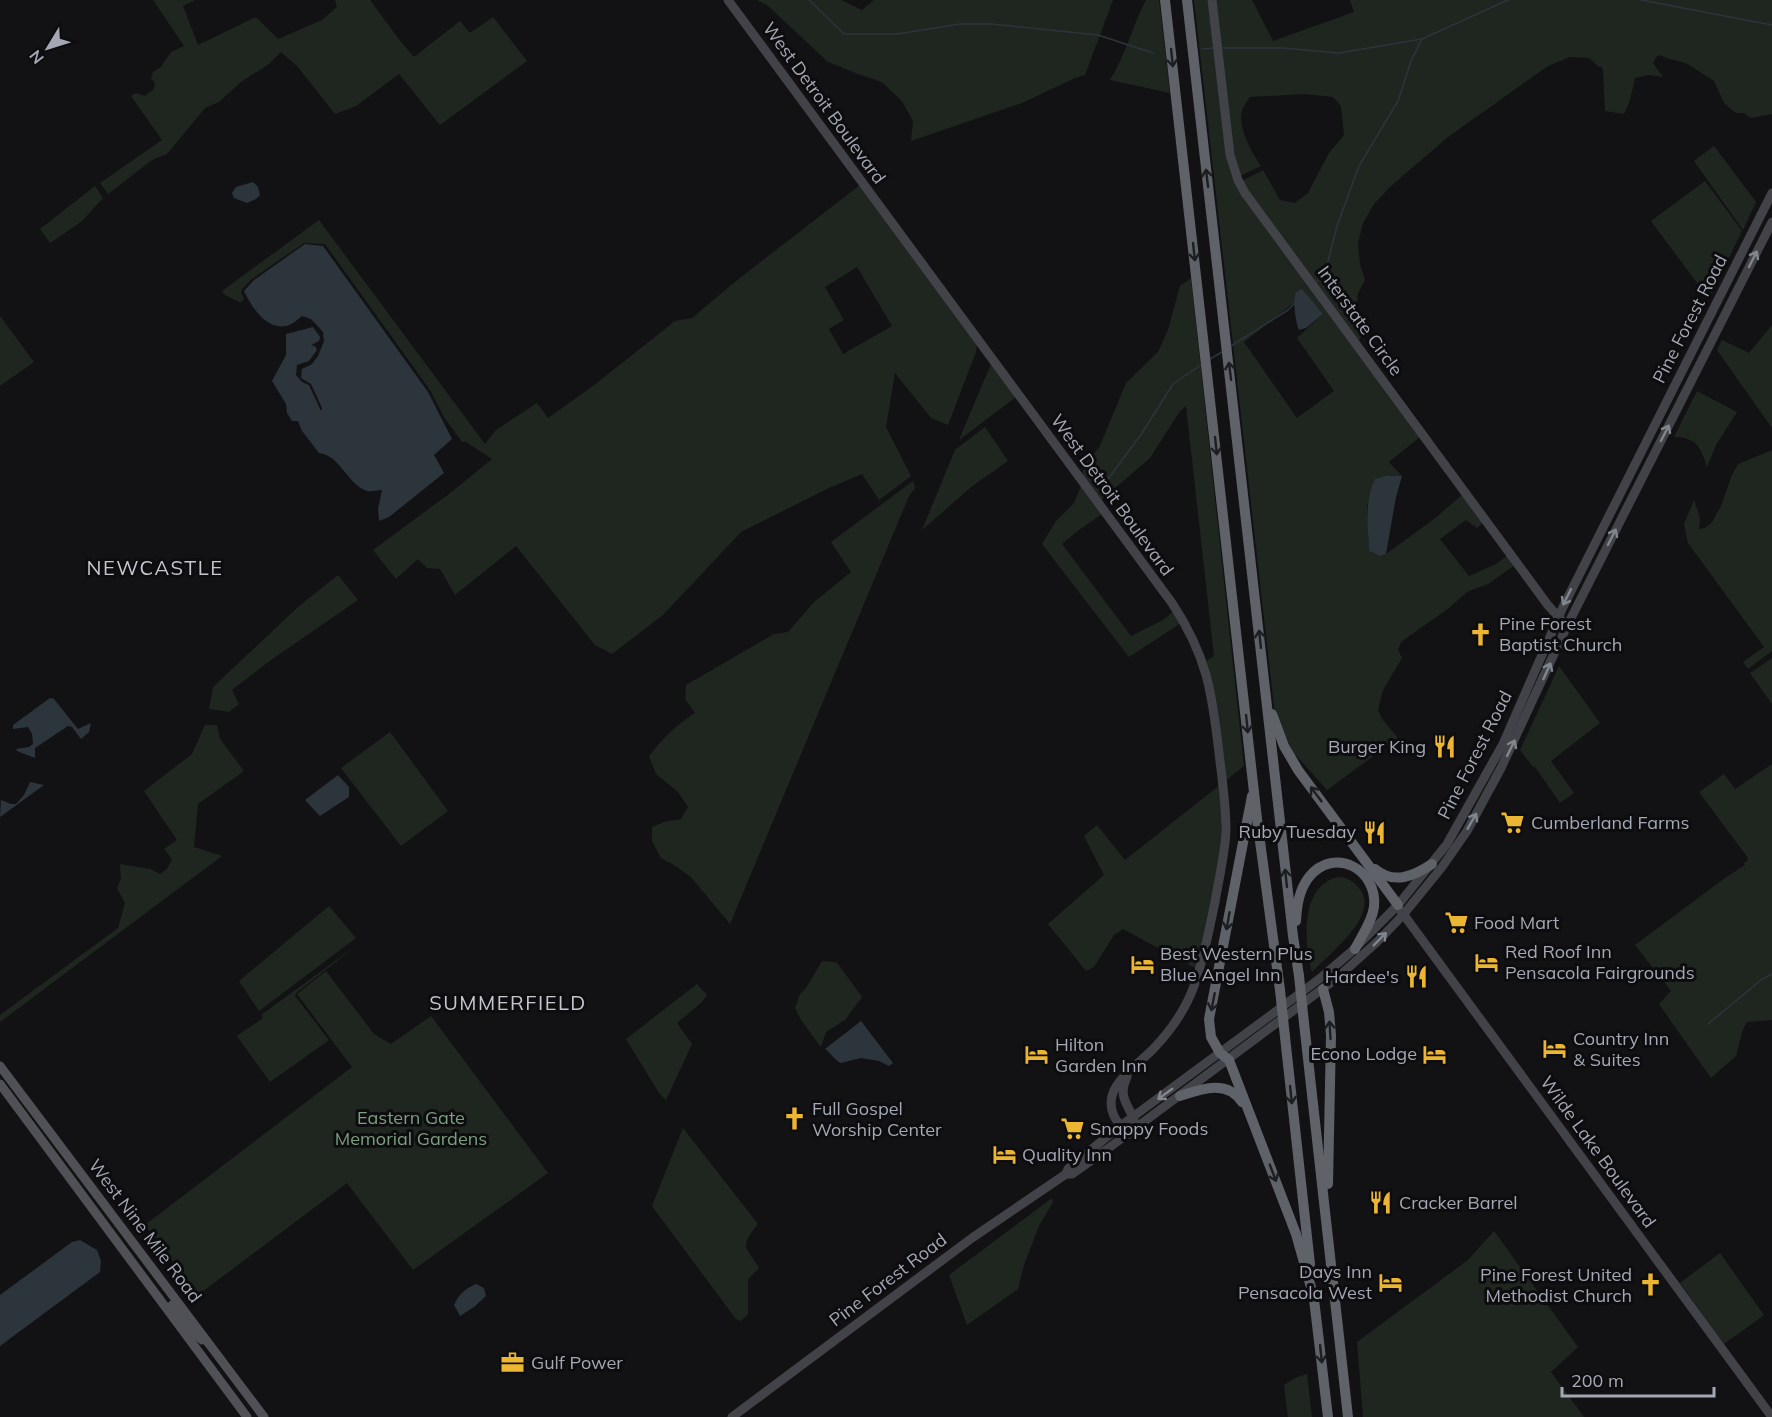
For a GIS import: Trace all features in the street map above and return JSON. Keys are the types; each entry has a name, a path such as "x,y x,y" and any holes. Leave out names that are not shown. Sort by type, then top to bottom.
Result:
{"highway":[{"path":"1166,0 1253,778 1280,990 1328,1417"},
{"path":"1187,0 1348,1417"},
{"path":"1266,697 1284,746 1293,762 1401,910"},
{"path":"1253,778 1251,801 1209,1019 1211,1037 1224,1057 1252,1119 1296,1234 1314,1298"},
{"path":"1363,857 1379,873 1392,878 1413,875 1432,864"},
{"path":"1293,936 1298,901 1308,878 1325,865 1346,864 1363,873 1374,894 1374,908 1370,922 1355,949"},
{"path":"1323,989 1329,1012 1331,1035 1326,1215"},
{"path":"1180,1096 1203,1088 1220,1087 1233,1092 1240,1099 1252,1119"}],"main road":[{"name":"West Detroit Boulevard","path":"728,0 1172,603 1201,655 1213,700 1224,792 1226,830 1223,858 1206,948 1194,988 1179,1016 1162,1040 1125,1075 1112,1099 1114,1117 1121,1126 1132,1131"},
{"name":"Interstate Circle","path":"1212,0 1230,154 1238,180 1245,193 1558,617 1567,626"},
{"name":"Pine Forest Road","path":"1066,1174 1072,1174 1180,1096 1401,910 1453,835 1503,744 1558,617 1772,193"},
{"name":"Pine Forest Road","path":"732,1417 972,1238 1066,1174 1068,1169 1087,1152 1148,1106 1323,989 1356,961 1448,860 1486,798 1567,626 1772,222"},
{"name":"Wilde Lake Boulevard","path":"1401,910 1772,1417"},
{"name":"West Nine Mile Road","path":"0,1066 206,1340 261,1417"},
{"path":"1131,1071 1122,1091 1133,1117 1132,1131"},
{"path":"0,1084 6,1085 60,1153 68,1155"},
{"name":"West Nine Mile Road","path":"0,1084 247,1417"},
{"path":"1127,1104 1139,1109 1148,1106"},
{"path":"73,1183 82,1186 89,1193 130,1249 144,1257"},
{"path":"142,1275 153,1279 192,1332 201,1340 206,1340"},
{"path":"189,1338 202,1344 254,1414 261,1417"}],"green space":[{"path":"153,0 195,0 183,6 198,45 256,17 278,39 322,20 337,7 335,0 370,0 414,57 460,21 470,33 493,17 527,61 440,125 399,74 356,106 335,114 297,66 281,52 269,64 241,82 219,102 205,108 167,154 152,160 108,194 100,183 162,140 131,96 136,93 145,96 153,90 155,86 151,79 153,72 161,67 171,52 184,46"},
{"path":"757,0 841,0 862,10 874,0 1113,0 1085,75 1022,103 911,141 913,121 902,101 882,82 828,62 767,5"},
{"path":"1146,0 1159,0 1170,93 1110,80"},
{"path":"1194,0 1209,0 1230,165 1420,437 1389,462 1402,476 1386,476 1367,505 1369,551 1380,556 1386,554 1434,519 1463,494 1484,522 1477,528 1466,520 1440,539 1469,576 1496,564 1508,555 1515,565 1488,584 1467,592 1449,608 1401,642 1398,650 1402,658 1383,690 1378,710 1398,738 1327,790 1293,752 1275,715","holes":["1298,291 1323,314 1297,338 1334,391 1297,418 1244,342 1295,302 1294,296"]},
{"path":"1214,0 1252,0 1273,41 1354,12 1350,0 1772,0 1772,114 1750,118 1744,113 1736,113 1724,103 1714,81 1686,63 1660,55 1653,63 1663,77 1649,75 1635,78 1624,114 1605,111 1603,70 1589,58 1570,57 1548,66 1448,137 1391,186 1374,204 1363,223 1358,243 1360,264 1365,280 1357,301 1363,323 1362,335 1358,342 1242,181 1263,170 1280,200 1295,203 1308,193 1329,153 1344,135 1341,106 1333,97 1304,94 1250,97 1242,110 1243,131 1261,166 1240,176 1235,162"},
{"path":"1714,146 1756,202 1743,230 1694,161"},
{"path":"1705,181 1742,231 1709,299 1651,221"},
{"path":"860,185 977,343 976,352 948,425 931,418 895,373 886,427 911,476 879,500 862,474 741,532 664,614 612,654 595,645 516,546 455,595 440,569 427,568 418,559 396,579 373,550 492,459 466,442 462,442 444,417 430,390 325,244 304,243 252,279 242,289 244,299 241,303 222,291 319,220 485,444 496,430 537,403 548,418 593,386 675,321 692,318","holes":["857,267 892,326 843,354 829,329 844,320 825,287"]},
{"path":"95,186 103,198 81,222 50,243 40,229"},
{"path":"1191,278 1244,766 1225,781 1206,661 1214,656 1186,406 1180,411 1150,458 1100,501 1082,478 1084,464 1099,448 1126,383 1158,352 1168,330 1180,286"},
{"path":"0,316 34,362 0,386"},
{"path":"1772,325 1772,428 1717,350 1722,340 1749,353"},
{"path":"991,364 1016,397 959,440"},
{"path":"1697,391 1737,412 1716,445 1707,467 1700,449 1693,441 1674,437"},
{"path":"985,427 1008,461 971,487 922,530 955,450"},
{"path":"1772,450 1772,651 1748,669 1743,662 1764,647 1688,543 1684,524 1694,500 1700,518 1699,529 1705,528 1712,522 1721,506 1738,464"},
{"path":"913,481 915,488 909,496 730,924 691,877 661,858 652,841 652,827 681,819 688,807 678,792 656,774 649,756 670,732 695,713 685,699 686,685 774,634 788,632 814,602 851,572 831,542"},
{"path":"1081,486 1102,514 1062,544 1131,636 1163,620 1174,611 1181,623 1129,657 1042,544 1056,521 1074,503"},
{"path":"338,575 358,600 232,690 239,704 229,712 209,709 213,687 298,607"},
{"path":"1772,658 1772,704 1750,673"},
{"path":"1559,666 1600,723 1551,761 1574,793 1560,803 1520,750"},
{"path":"205,725 217,725 220,739 244,771 198,804 194,847 222,856 0,1022 0,1015 118,928 125,903 117,888 121,879 120,864 150,869 160,874 167,869 172,859 164,849 177,840 144,791 192,754"},
{"path":"390,732 448,811 401,846 341,768"},
{"path":"1772,764 1772,1020 1747,1022 1736,1056 1711,1078 1659,1004 1671,991 1635,945 1745,865 1747,861 1748,858 1699,792 1724,774 1735,789"},
{"path":"1220,785 1222,818 1219,865 1197,969 1123,929 1114,935 1094,967 1086,971 1048,924 1104,875 1084,836 1097,825 1125,860"},
{"path":"1338,877 1350,880 1359,888 1364,898 1364,910 1350,933 1312,972 1307,945 1311,903 1317,891 1326,882"},
{"path":"329,906 356,938 259,1011 239,981"},
{"path":"360,943 295,996 329,1040 270,1082 237,1036 263,1018 261,1015"},
{"path":"822,961 838,964 862,997 845,1020 826,1032 821,1047 795,1008 800,994"},
{"name":"Eastern Gate Memorial Gardens","path":"326,971 374,1034 391,1044 431,1016 548,1173 413,1270 347,1183 198,1295 145,1225 352,1067 297,994"},
{"path":"697,984 707,995 677,1023 692,1044 666,1100 659,1093 626,1039"},
{"path":"683,1128 758,1224 746,1242 759,1268 748,1279 748,1314 741,1321 736,1319 652,1206"},
{"path":"1052,1198 1053,1202 1039,1226 1024,1265 1018,1289 967,1325 949,1275"},
{"path":"1494,1231 1578,1347 1551,1372 1584,1417 1363,1417 1357,1342 1468,1260"},
{"path":"1720,1253 1764,1315 1724,1344 1680,1283"},
{"path":"1307,1374 1312,1417 1288,1417 1284,1385"}],"shaded area":[{"path":"253,182 258,187 260,195 256,199 247,203 234,198 232,193 236,187"},
{"path":"305,244 323,246 428,392 452,439 434,455 444,473 389,517 379,521 378,509 382,490 367,491 360,487 333,459 319,453 302,431 298,421 292,421 287,413 286,404 272,381 286,355 286,334 313,327 320,337 319,341 311,345 317,350 309,361 297,365 296,375 302,382 309,385 321,411 322,408 311,384 301,378 302,369 312,364 318,356 324,341 323,332 311,319 302,316 288,325 279,326 266,321 255,310 244,291 254,280"},
{"path":"1302,289 1323,314 1306,328 1299,330 1294,298 1297,291"},
{"path":"1402,476 1386,554 1380,556 1369,551 1368,506 1375,479"},
{"path":"50,698 54,699 78,729 91,723 89,732 81,739 72,727 68,726 35,748 35,758 17,751 16,749 33,744 32,734 28,727 13,729 13,725"},
{"path":"338,775 349,787 349,797 320,816 305,800"},
{"path":"30,782 44,785 0,817 1,800 16,804 24,795"},
{"path":"861,1021 893,1063 889,1066 879,1061 861,1058 841,1063 825,1049"},
{"path":"80,1240 97,1250 101,1261 100,1272 0,1346 0,1295 72,1242"},
{"path":"476,1284 484,1288 486,1296 460,1316 454,1305 456,1301 463,1292"}],"waterway":[{"path":"809,0 844,34 897,34 960,24 991,24 1098,35 1153,53"},
{"path":"1221,48 1283,48 1339,53 1422,39 1508,0"},
{"path":"1641,0 1772,25"},
{"path":"1316,282 1325,273 1337,226 1359,166 1398,101 1411,61 1422,39"},
{"path":"1202,49 1213,48"},
{"path":"1231,346 1288,310 1296,302"},
{"path":"1210,359 1222,352"},
{"path":"1103,486 1142,433 1173,384 1201,365"},
{"path":"1708,1024 1761,980 1772,974"}],"place":[{"name":"Pine Forest Baptist Church","path":"1481,634"},
{"name":"Burger King","path":"1444,747"},
{"name":"Cumberland Farms","path":"1513,823"},
{"name":"Ruby Tuesday","path":"1374,832"},
{"name":"Food Mart","path":"1456,923"},
{"name":"Red Roof Inn Pensacola Fairgrounds","path":"1487,962"},
{"name":"Best Western Plus Blue Angel Inn","path":"1142,964"},
{"name":"Hardee's","path":"1417,977"},
{"name":"Country Inn & Suites","path":"1555,1049"},
{"name":"Econo Lodge","path":"1435,1054"},
{"name":"Hilton Garden Inn","path":"1037,1055"},
{"name":"Full Gospel Worship Center","path":"794,1119"},
{"name":"Snappy Foods","path":"1072,1129"},
{"name":"Quality Inn","path":"1004,1155"},
{"name":"Cracker Barrel","path":"1381,1203"},
{"name":"Days Inn Pensacola West","path":"1390,1282"},
{"name":"Pine Forest United Methodist Church","path":"1650,1285"},
{"name":"Gulf Power","path":"513,1363"}],"district":[{"name":"NEWCASTLE","path":"155,568"},
{"name":"SUMMERFIELD","path":"508,1003"}]}
